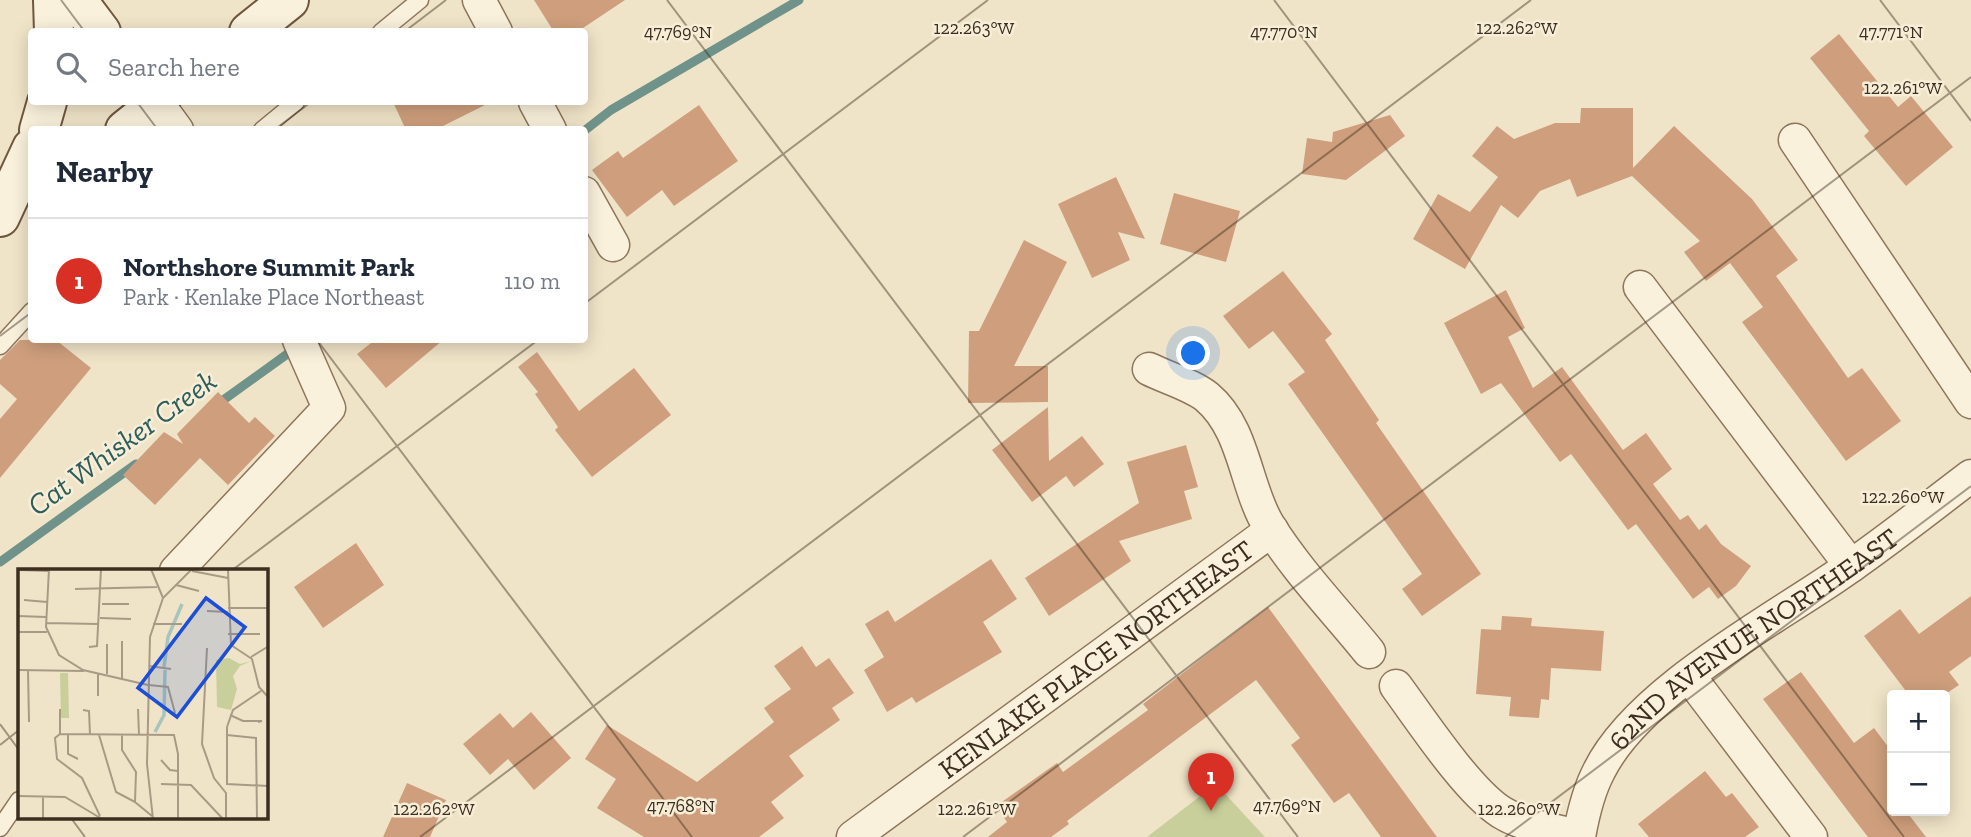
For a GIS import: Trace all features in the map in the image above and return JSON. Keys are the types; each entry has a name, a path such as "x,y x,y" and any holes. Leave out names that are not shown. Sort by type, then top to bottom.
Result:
{"main road":[{"path":"53,0 54,28"},
{"path":"77,0 98,28"},
{"path":"254,28 289,0"},
{"path":"40,126 46,105"},
{"path":"132,126 163,109"},
{"path":"0,217 28,158"},
{"path":"0,229 28,207"}],"street":[{"path":"479,0 494,28"},
{"path":"537,105 548,126"},
{"path":"1795,140 1971,402"},
{"path":"588,200 613,246"},
{"path":"1640,287 1851,566"},
{"path":"178,569 329,408 300,343"},
{"path":"1149,369 1207,397 1230,426 1247,468 1257,507 1272,530 1369,652"},
{"name":"62ND AVENUE NORTHEAST","path":"1579,836 1587,797 1599,769 1635,721 1689,676 1851,566 1971,476"},
{"name":"KENLAKE PLACE NORTHEAST","path":"853,837 1272,530"},
{"path":"1689,676 1811,837"},
{"path":"1396,686 1445,751 1501,812 1535,826 1579,836"}],"lane":[{"path":"386,28 420,0"},
{"path":"267,126 292,105"},
{"path":"0,346 28,315"},
{"path":"0,828 18,801"}],"green space":[{"path":"1216,784 1265,837 1147,837"}],"building":[{"path":"534,0 625,0 583,28 552,28"},
{"path":"1839,34 1898,107 1911,96 1953,147 1906,186 1864,136 1869,131 1810,58"},
{"path":"394,105 485,105 443,126 404,126"},
{"path":"699,105 738,161 674,206 662,190 627,217 592,170 618,151 623,158"},
{"path":"1581,108 1633,108 1633,168 1674,126 1752,199 1798,260 1776,276 1848,378 1862,368 1901,421 1846,461 1742,322 1763,307 1730,263 1706,281 1684,252 1700,241 1632,176 1577,197 1570,179 1540,191 1518,218 1501,205 1465,269 1413,239 1438,194 1470,212 1498,177 1472,156 1497,126 1514,139 1555,123 1580,123"},
{"path":"1390,115 1405,136 1346,180 1302,174 1307,138 1332,142 1333,132"},
{"path":"1116,177 1145,239 1118,232 1130,260 1092,278 1058,204"},
{"path":"1174,193 1240,211 1226,262 1160,244"},
{"path":"1024,240 1067,262 1014,366 1048,366 1048,402 968,403 969,331 979,331"},
{"path":"1283,271 1332,334 1325,340 1379,420 1376,423 1481,574 1422,616 1402,589 1422,574 1288,384 1305,372 1273,331 1249,349 1223,316"},
{"path":"1506,290 1525,328 1508,337 1533,388 1562,367 1623,450 1646,433 1672,469 1653,484 1680,520 1688,515 1699,530 1706,524 1721,544 1751,566 1736,586 1718,599 1709,587 1693,599 1636,524 1628,530 1571,454 1560,462 1501,383 1481,394 1444,323"},
{"path":"20,340 28,340 28,343 60,343 91,368 0,478 0,419 17,399 0,384 0,360"},
{"path":"371,343 439,343 386,388 357,354"},
{"path":"537,352 579,411 634,368 671,415 592,477 555,430 558,427 535,394 538,392 518,367"},
{"path":"218,392 249,423 255,417 275,436 228,485 200,458 155,505 123,475 164,432 183,444 177,434"},
{"path":"1048,407 1049,461 1082,436 1104,464 1074,487 1066,476 1032,502 992,450"},
{"path":"1186,445 1198,487 1184,491 1192,519 1119,541 1131,561 1049,616 1025,578 1139,503 1127,462"},
{"path":"356,543 384,585 323,628 294,587"},
{"path":"991,559 1017,599 983,622 1002,652 916,703 912,697 887,712 864,670 884,657 865,624 888,610 895,622"},
{"path":"1971,596 1971,656 1949,672 1959,685 1950,691 1905,690 1864,636 1900,609 1919,634"},
{"path":"1268,607 1437,837 1381,837 1349,793 1334,803 1291,745 1300,738 1256,680 1067,821 1069,824 1051,837 988,837 1007,822 996,806 1057,763 1063,772 1148,710 1143,704"},
{"path":"1502,616 1532,618 1531,626 1604,631 1601,671 1551,668 1549,700 1541,699 1539,718 1509,716 1511,697 1476,694 1481,629 1501,630"},
{"path":"802,646 816,667 829,658 854,693 832,708 840,720 789,756 804,776 771,802 784,818 759,837 644,837 597,808 616,779 585,759 607,725 697,782 774,722 764,708 791,689 774,666"},
{"path":"1801,672 1854,743 1874,728 1887,745 1887,816 1910,816 1926,837 1868,837 1763,699"},
{"path":"531,712 571,758 534,790 508,759 490,775 463,744 500,713 513,728"},
{"path":"1705,771 1726,797 1732,793 1759,827 1745,837 1649,837 1638,824"},
{"path":"407,783 446,800 430,837 383,837"}],"waterway":[{"name":"Cat Whisker Creek","path":"588,128 611,110 799,0"},
{"name":"Cat Whisker Creek","path":"215,406 297,347"},
{"name":"Cat Whisker Creek","path":"0,562 136,464"}],"place":[{"name":"Northshore Summit Park","path":"1211,811"}]}
